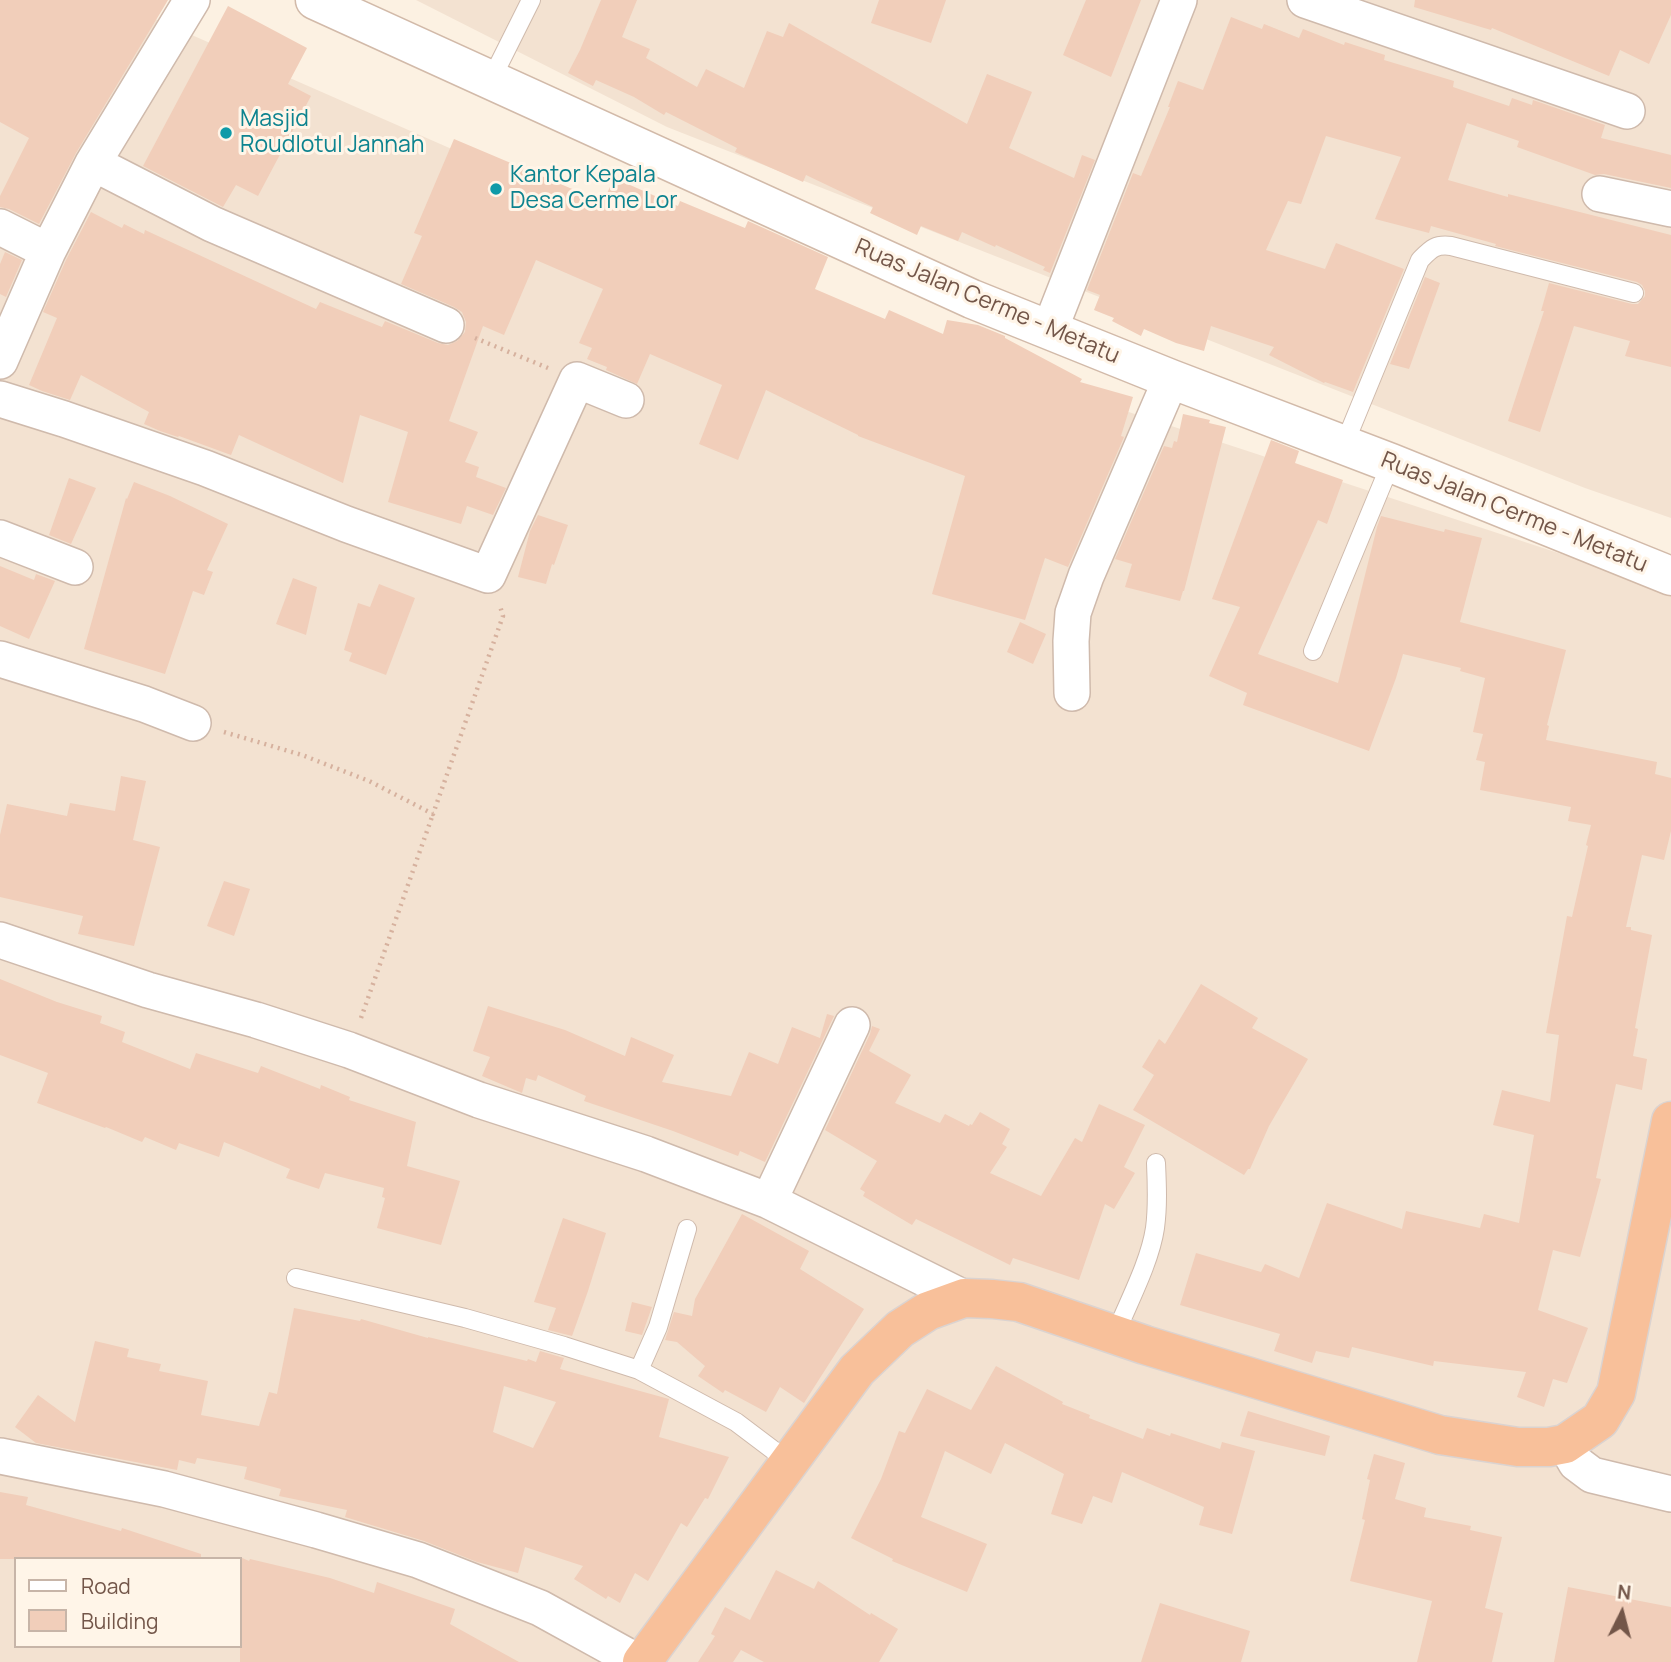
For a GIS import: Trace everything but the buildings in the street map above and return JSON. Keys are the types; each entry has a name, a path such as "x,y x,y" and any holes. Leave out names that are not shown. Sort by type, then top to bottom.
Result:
{"highway":[{"path":"640,1662 857,1370 900,1329 928,1311 964,1298 1019,1302 1115,1335 1440,1436 1518,1447 1565,1444 1600,1420 1616,1393 1671,1121"}],"main road":[{"name":"Ruas Jalan Cerme - Metatu","path":"315,0 972,299 1671,576"}],"street":[{"path":"0,361 48,251 93,163 192,0"},
{"path":"1050,329 1179,0"},
{"path":"1305,0 1628,111"},
{"path":"93,163 212,225 446,325"},
{"path":"1600,194 1671,209"},
{"path":"0,227 48,251"},
{"path":"1072,693 1073,613 1086,576 1171,379"},
{"path":"0,399 205,468 488,576 577,380 626,400"},
{"path":"0,538 75,567"},
{"path":"0,659 144,704 192,723"},
{"path":"0,940 148,990 256,1020 349,1050 479,1100 646,1154 769,1201 964,1298"},
{"path":"769,1201 852,1025"},
{"path":"1565,1444 1576,1463 1592,1475 1671,1494"},
{"path":"0,1456 164,1489 418,1560 540,1608 640,1662"}],"lane":[{"path":"491,80 531,0"},
{"path":"1344,445 1420,260 1431,249 1441,245 1451,246 1634,293"},
{"path":"1314,651 1391,463"},
{"path":"1115,1335 1155,1231 1158,1201 1156,1163"},
{"path":"639,1370 658,1327 687,1228"},
{"path":"296,1278 464,1318 639,1370 736,1422 789,1462"}],"path":[{"path":"446,325 577,380"},
{"path":"349,1050 503,616"},
{"path":"192,723 313,759 369,780 433,814"}],"shaded area":[{"path":"0,0 112,0 821,311 1671,590 1671,1662 0,1662"},
{"path":"416,0 1671,0 1671,518 1585,488 667,127"}],"place":[{"name":"Masjid Roudlotul Jannah","path":"226,133"},
{"name":"Kantor Kepala Desa Cerme Lor","path":"496,189"}]}
